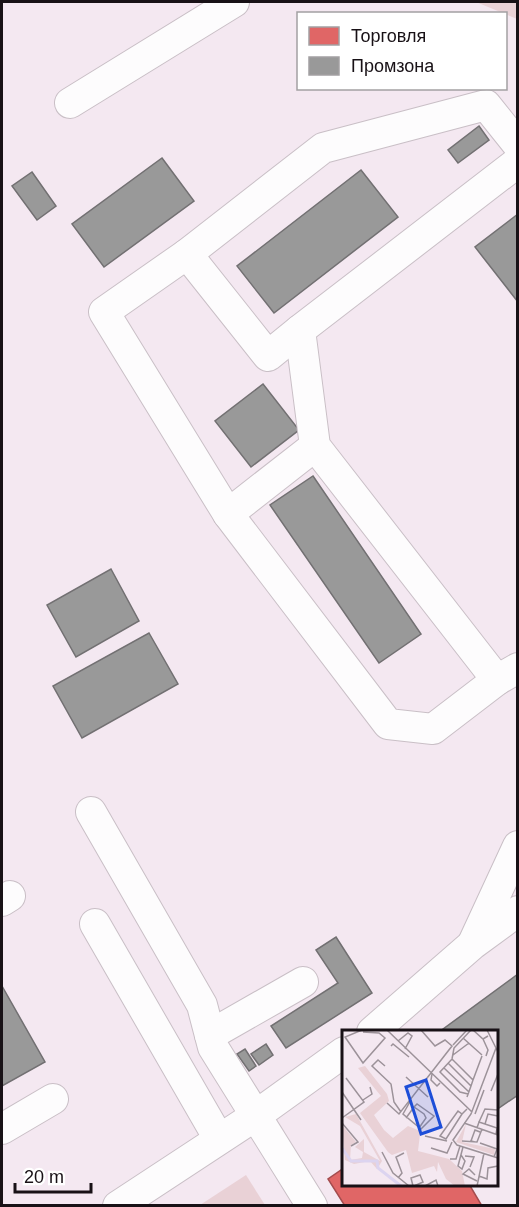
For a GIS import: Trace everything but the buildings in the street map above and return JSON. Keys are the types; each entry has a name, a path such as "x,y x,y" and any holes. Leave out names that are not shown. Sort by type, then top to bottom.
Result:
{"lane":[{"path":"70,103 234,2"},
{"path":"300,330 315,446 507,674 433,729 388,724 228,514 104,312 187,254 323,148 486,105 518,144"},
{"path":"187,254 268,356 518,162"},
{"path":"228,514 315,446"},
{"path":"91,812 202,1005 213,1047 312,1206"},
{"path":"473,944 518,846"},
{"path":"374,1030 473,944 518,911"},
{"path":"95,924 219,1139"},
{"path":"210,1035 303,982"},
{"path":"118,1206 255,1116 342,1053"},
{"path":"2,1128 53,1099"}],"shaded area":[{"path":"476,2 517,2 517,19 507,15 507,12 500,12"},
{"path":"246,1175 265,1205 200,1205"}]}
